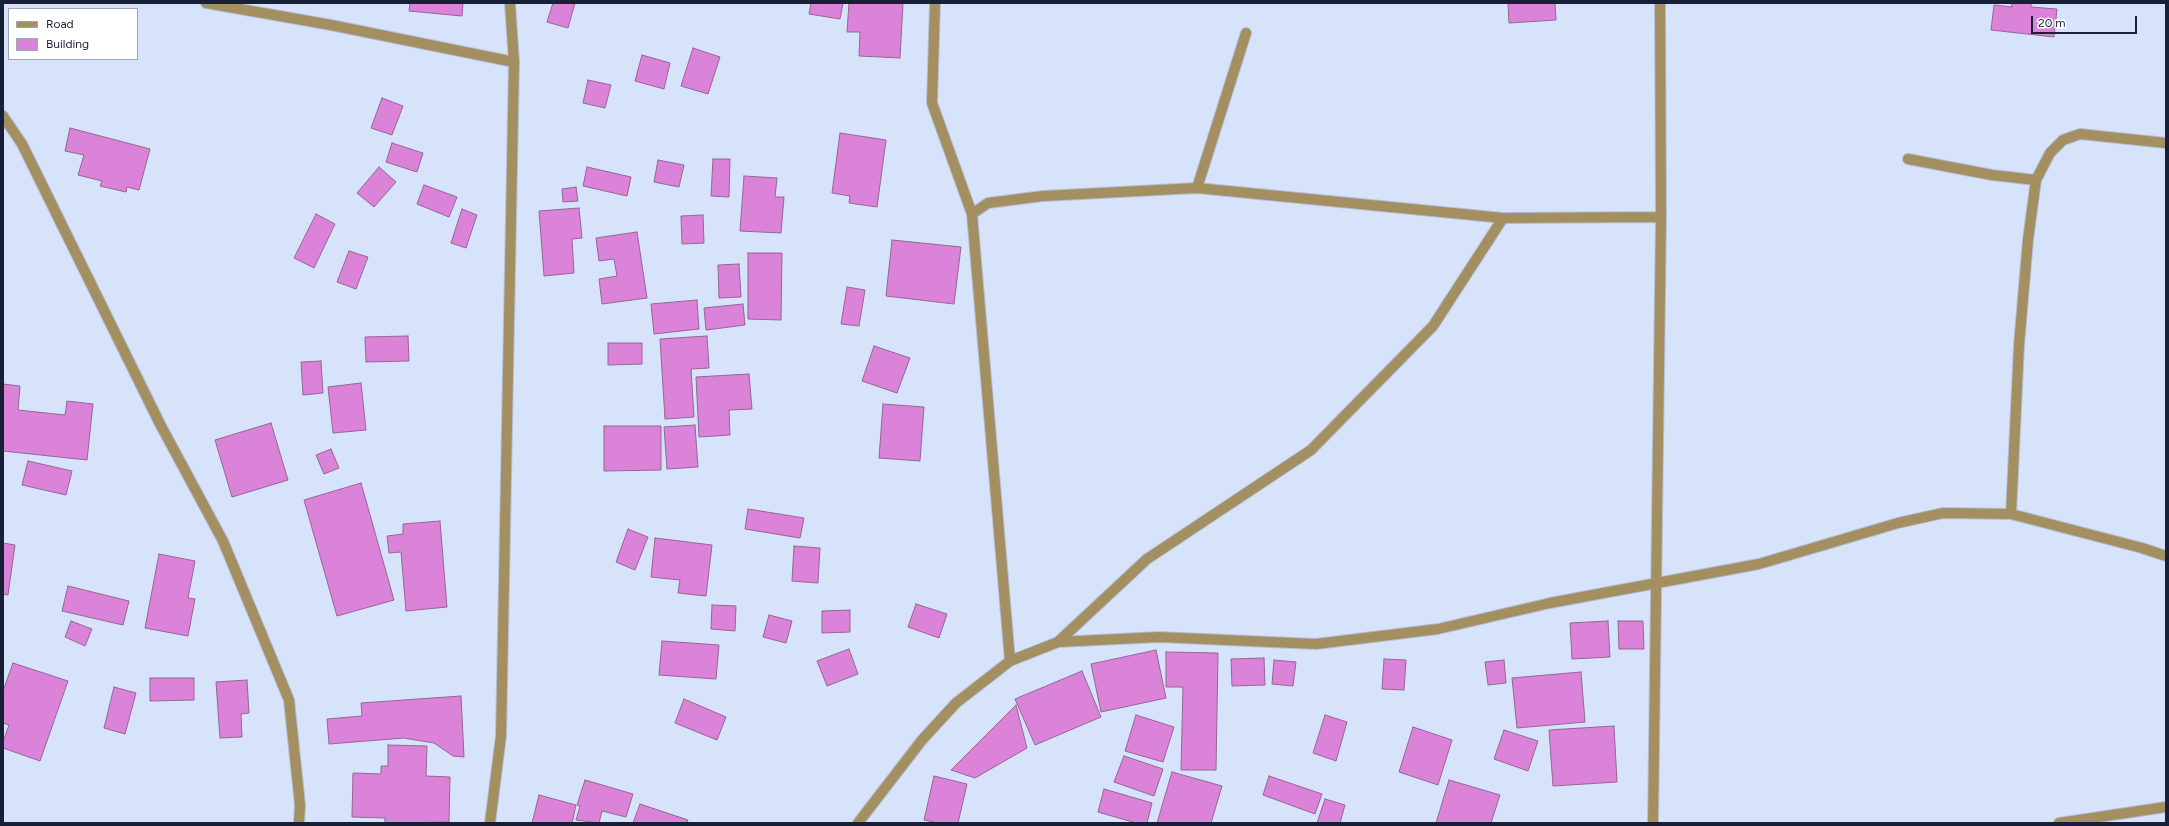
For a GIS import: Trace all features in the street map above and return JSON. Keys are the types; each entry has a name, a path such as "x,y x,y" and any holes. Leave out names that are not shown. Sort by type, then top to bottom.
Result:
{"street":[{"path":"206,3 331,25 514,62"},
{"path":"490,823 501,736 514,62 510,3"},
{"path":"934,3 932,103 972,214 1010,661"},
{"path":"1653,823 1661,217 1660,3"},
{"path":"1197,188 1246,33"},
{"path":"3,116 22,144 160,424 223,541 289,700 300,806 299,823"},
{"path":"2010,514 2019,345 2028,240 2036,180 2050,153 2063,140 2080,134 2166,143"},
{"path":"1908,159 1992,175 2036,180"},
{"path":"972,214 988,203 1044,196 1197,188 1503,218 1661,217"},
{"path":"1058,642 1147,559 1311,450 1433,326 1503,218"},
{"path":"858,823 922,740 956,703 1010,661 1058,642 1159,637 1316,644 1438,629 1550,603 1760,564 1898,523 1943,513 2010,514 2142,548 2166,556"},
{"path":"2059,823 2166,807"}],"building":[{"path":"410,3 463,3 462,16 409,11"},
{"path":"553,3 575,3 568,28 547,22"},
{"path":"811,3 843,3 840,19 809,14"},
{"path":"849,3 903,3 900,58 859,56 860,32 847,32"},
{"path":"1508,3 1555,3 1556,20 1509,23"},
{"path":"2011,3 2031,3 2031,7 2057,9 2054,37 1991,30 1994,5 2012,7"},
{"path":"693,48 720,57 708,94 681,86"},
{"path":"642,55 670,63 664,89 635,81"},
{"path":"588,80 611,85 605,108 583,103"},
{"path":"382,98 403,106 392,135 371,128"},
{"path":"70,128 150,149 139,190 127,187 126,192 100,186 102,181 78,175 84,155 65,151"},
{"path":"840,133 886,140 877,207 849,203 850,196 832,193"},
{"path":"392,143 423,153 417,172 386,162"},
{"path":"713,159 730,159 729,197 711,196"},
{"path":"658,160 684,165 679,187 654,182"},
{"path":"379,167 396,182 374,207 357,193"},
{"path":"587,167 631,177 627,196 583,186"},
{"path":"744,176 777,178 775,197 784,197 781,233 740,231"},
{"path":"424,185 457,197 449,217 417,204"},
{"path":"576,187 578,201 563,202 562,189"},
{"path":"579,208 582,238 572,239 574,273 544,276 539,211"},
{"path":"462,209 477,215 466,248 451,243"},
{"path":"316,214 335,224 314,268 294,258"},
{"path":"703,215 704,243 682,244 681,216"},
{"path":"637,232 647,298 602,304 599,279 617,276 614,259 599,261 596,238"},
{"path":"892,240 961,247 954,304 886,296"},
{"path":"349,251 368,257 356,289 337,282"},
{"path":"748,253 782,253 781,320 748,319"},
{"path":"739,264 741,297 719,298 718,265"},
{"path":"847,287 865,290 859,326 841,324"},
{"path":"697,300 699,329 654,334 651,304"},
{"path":"743,304 745,325 706,330 704,308"},
{"path":"408,336 409,361 366,362 365,337"},
{"path":"707,336 709,368 691,369 694,417 665,419 660,339"},
{"path":"608,343 642,343 642,364 608,365"},
{"path":"874,346 910,358 897,393 862,381"},
{"path":"321,361 323,393 303,395 301,362"},
{"path":"749,374 752,409 729,410 730,435 699,437 696,377"},
{"path":"361,383 366,430 333,433 328,387"},
{"path":"3,384 20,386 18,410 65,415 67,401 93,404 87,460 3,451"},
{"path":"883,404 924,407 920,461 879,458"},
{"path":"271,423 288,480 232,497 215,440"},
{"path":"695,425 698,467 667,469 664,427"},
{"path":"604,426 661,426 661,470 604,471"},
{"path":"331,449 339,468 324,474 316,455"},
{"path":"28,461 72,471 66,495 22,485"},
{"path":"361,483 394,600 337,616 304,500"},
{"path":"748,509 804,518 800,538 745,529"},
{"path":"440,521 447,607 406,611 401,552 389,553 387,536 403,534 403,524"},
{"path":"628,529 648,537 635,570 616,562"},
{"path":"655,538 712,545 706,596 678,593 680,580 651,577"},
{"path":"3,543 15,545 8,595 3,594"},
{"path":"794,546 820,548 818,583 792,581"},
{"path":"159,554 195,561 188,598 195,599 188,636 145,628"},
{"path":"68,586 129,601 123,625 62,611"},
{"path":"916,604 947,614 939,638 908,627"},
{"path":"712,605 736,606 735,631 711,629"},
{"path":"850,610 850,632 822,633 822,611"},
{"path":"769,615 792,621 786,643 763,637"},
{"path":"71,621 92,629 85,646 65,637"},
{"path":"1608,621 1610,657 1572,659 1570,623"},
{"path":"1618,621 1643,621 1644,649 1619,649"},
{"path":"662,641 719,645 716,679 659,675"},
{"path":"849,649 858,674 827,686 817,661"},
{"path":"1156,650 1166,698 1101,712 1091,664"},
{"path":"1166,652 1218,653 1216,770 1181,770 1183,687 1166,687"},
{"path":"1264,658 1265,685 1232,686 1231,659"},
{"path":"1384,659 1406,660 1404,690 1382,689"},
{"path":"1274,660 1296,662 1293,686 1272,684"},
{"path":"1504,660 1506,683 1488,685 1485,662"},
{"path":"13,663 68,681 40,761 3,748 3,742 9,725 3,723 3,691"},
{"path":"1082,671 1101,717 1035,745 1015,699"},
{"path":"1581,672 1585,722 1517,728 1512,678"},
{"path":"150,678 194,678 194,700 150,701"},
{"path":"247,680 249,713 241,714 242,737 220,738 216,682"},
{"path":"114,687 136,693 125,734 104,728"},
{"path":"461,696 464,757 453,756 434,743 404,738 329,744 327,719 362,716 361,703"},
{"path":"684,699 726,717 717,740 675,723"},
{"path":"1016,705 1027,748 975,778 951,770"},
{"path":"1136,715 1174,727 1163,762 1125,751"},
{"path":"1325,715 1347,722 1336,761 1313,753"},
{"path":"1614,726 1617,782 1553,786 1549,730"},
{"path":"1413,727 1452,740 1438,785 1399,772"},
{"path":"1504,730 1538,741 1528,771 1494,759"},
{"path":"388,745 427,746 426,776 450,777 449,822 385,823 385,818 352,817 353,773 381,774 381,766 388,766"},
{"path":"1124,756 1163,769 1154,796 1114,782"},
{"path":"1172,772 1222,786 1211,823 1157,823"},
{"path":"934,776 967,784 958,823 938,823 924,820"},
{"path":"1269,776 1322,794 1315,814 1263,795"},
{"path":"585,780 633,794 626,817 602,811 599,823 576,820 580,806 577,805"},
{"path":"1449,780 1500,795 1491,823 1436,823"},
{"path":"1104,789 1152,803 1147,823 1136,823 1098,812"},
{"path":"539,795 576,805 572,823 532,823"},
{"path":"1325,799 1345,805 1340,823 1317,823"},
{"path":"640,804 688,820 687,823 633,823"}]}
